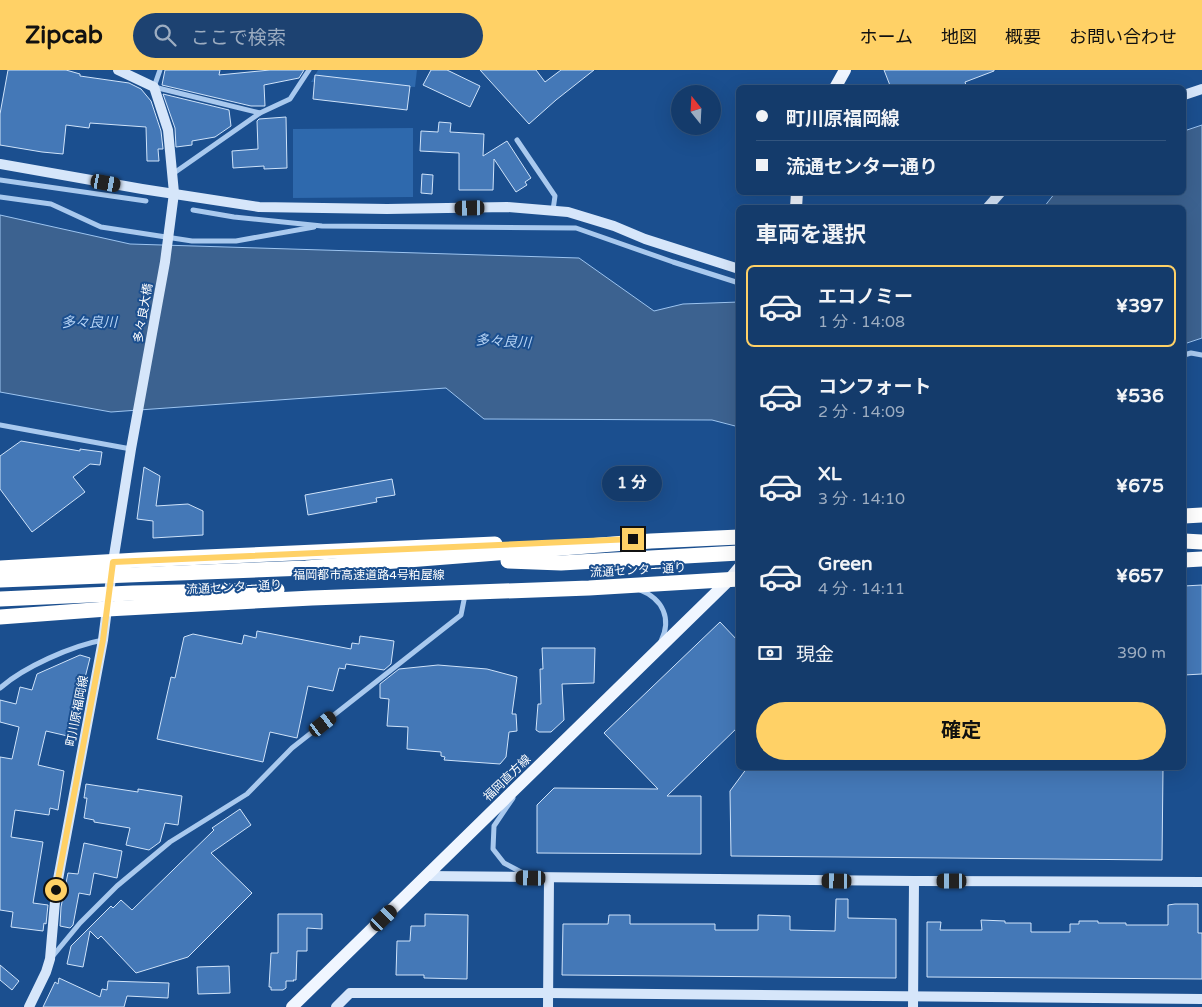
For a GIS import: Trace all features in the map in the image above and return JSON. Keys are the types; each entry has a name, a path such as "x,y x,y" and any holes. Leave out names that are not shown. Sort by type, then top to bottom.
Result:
{"highway":[{"path":"1186,508 1202,508"},
{"path":"1186,516 1202,515"},
{"path":"0,568 598,541 736,532"},
{"name":"福岡都市高速道路4号粕屋線","path":"0,580 306,568 652,541 736,537"},
{"path":"1186,541 1202,542"},
{"path":"431,559 561,563 736,553"},
{"path":"1186,559 1202,558"},
{"name":"福岡都市高速道路4号粕屋線","path":"0,599 134,593 309,590 477,591 660,586 736,577"},
{"name":"流通センター通り","path":"0,617 312,598 589,588 736,577"}],"main road":[{"path":"837,85 845,70"},
{"name":"福岡直方線","path":"292,1007 655,653 736,578"}],"street":[{"path":"118,70 154,87 260,113"},
{"path":"160,70 154,87 168,130 174,173 174,193"},
{"path":"174,173 260,113 290,99 310,70"},
{"path":"1186,94 1202,89"},
{"path":"517,140 555,196 552,211"},
{"path":"0,164 259,207 387,209 507,207 568,212 736,268"},
{"path":"0,180 146,201"},
{"name":"多々良大橋","path":"137,416 165,262 174,193"},
{"path":"990,205 998,195"},
{"path":"0,197 51,204 101,226 192,241 236,241 322,226"},
{"path":"193,210 234,217 322,226 576,228 736,282"},
{"path":"1186,354 1191,353 1202,355"},
{"name":"町川原福岡線","path":"29,1007 50,960 56,890 103,640 113,562 137,416"},
{"path":"0,425 131,449"},
{"path":"589,588 641,590 652,596 664,610 666,631 655,653"},
{"path":"50,960 80,923 117,886 170,842 247,794 292,748 461,615 466,592"},
{"path":"0,688 9,680 39,664 87,643 103,640"},
{"path":"527,777 494,826 493,849 504,863 519,872 549,878"},
{"path":"426,876 1202,882"},
{"path":"548,1007 549,878"},
{"path":"913,1002 914,881"},
{"path":"336,1007 350,993 548,993 913,1002 1202,999"}],"shaded area":[{"path":"318,70 417,70 415,87 311,82"},
{"path":"413,128 413,197 293,198 293,129"}],"water":[{"path":"1202,125 1202,338 1186,343 1186,205 1046,205 1053,195 1186,195 1186,130"},
{"name":"多々良川","path":"0,215 130,244 579,258 654,311 683,304 736,302 736,426 712,420 484,419 446,388 111,412 0,392"}],"building":[{"path":"8,70 66,70 80,74 80,76 129,83 141,89 151,101 161,131 163,149 158,149 159,161 147,161 146,127 90,123 89,128 66,125 63,154 0,145 0,114"},
{"path":"165,70 220,70 219,75 270,70 304,70 299,78 264,85 265,106 251,106 162,85"},
{"path":"431,70 447,70 480,86 470,107 423,85"},
{"path":"480,70 536,70 545,82 561,70 594,70 529,124"},
{"path":"884,70 994,70 965,82 966,85 890,85"},
{"path":"315,75 410,86 407,110 313,99"},
{"path":"163,94 229,110 231,126 215,137 192,141 192,145 176,147 175,128"},
{"path":"286,117 287,168 264,169 264,166 233,168 232,151 258,149 257,121 259,119"},
{"path":"439,122 451,123 450,132 484,134 483,156 507,141 531,178 525,182 527,185 516,192 494,159 493,190 459,190 459,153 420,151 421,131 438,132"},
{"path":"422,174 433,175 432,194 421,193"},
{"path":"21,441 80,451 80,449 102,452 100,465 90,464 73,477 85,492 32,532 0,489 0,456"},
{"path":"144,467 160,476 156,506 188,504 203,511 203,535 153,538 153,521 137,519"},
{"path":"392,479 395,495 376,498 377,502 308,515 305,495"},
{"path":"1202,585 1202,674 1186,675 1186,586"},
{"path":"720,622 736,639 736,729 667,796 701,796 701,854 537,853 537,805 554,788 658,789 604,733"},
{"path":"257,631 351,649 352,643 359,644 360,636 394,641 391,664 384,670 346,664 345,669 339,668 333,691 308,686 297,738 270,732 263,762 157,739 171,677 175,678 184,637 193,634 242,644 244,635 256,638"},
{"path":"542,648 595,648 594,683 562,684 564,720 551,732 539,732 536,730 538,704 541,704 540,669 543,669"},
{"path":"80,655 90,658 74,721 76,722 72,737 46,731 38,765 64,771 58,810 50,808 49,815 15,810 11,837 43,842 33,903 48,905 46,924 44,923 43,931 11,927 13,912 0,910 0,757 12,759 19,727 0,722 0,700 16,704 20,687 32,690 37,674"},
{"path":"438,665 487,669 517,677 512,714 516,714 517,731 509,732 506,757 500,764 444,760 445,757 441,756 441,752 407,749 408,727 387,726 389,699 380,698 380,684 399,669"},
{"path":"746,770 1163,770 1162,860 731,856 730,791"},
{"path":"86,784 182,796 178,825 165,823 160,842 149,850 126,845 130,828 94,822 94,820 84,818 87,798 84,798"},
{"path":"240,809 251,825 211,853 252,893 188,957 136,973 101,936 98,939 90,931 83,967 67,964 71,946 111,906 113,908 121,900 132,910 214,830 212,828"},
{"path":"84,843 122,851 117,878 94,873 90,895 79,893 73,925 70,928 60,926 61,907 68,873 78,874"},
{"path":"836,899 848,899 848,918 896,919 896,978 562,975 563,924 608,924 609,915 630,915 630,924 715,924 715,930 758,930 758,915 790,916 790,930 835,931"},
{"path":"1198,904 1198,933 1202,933 1202,979 927,977 927,922 941,922 940,930 982,930 981,920 1005,921 1005,923 1031,923 1031,932 1070,932 1070,924 1079,924 1079,921 1126,923 1126,925 1168,925 1168,905"},
{"path":"278,914 322,914 322,929 307,928 307,951 297,951 296,980 286,981 286,988 283,990 271,990 271,987 269,987 271,953 278,953"},
{"path":"425,914 468,915 467,979 424,978 424,975 396,975 397,941 410,941 411,926 425,926"},
{"path":"0,965 19,981 12,990 0,980"},
{"path":"229,966 230,993 198,994 197,967"},
{"path":"59,978 100,997 102,989 107,990 108,981 169,983 168,998 127,996 124,1007 43,1007 55,982 58,984"}],"route":[{"path":"56,890 103,640 113,562 633,539"}]}
